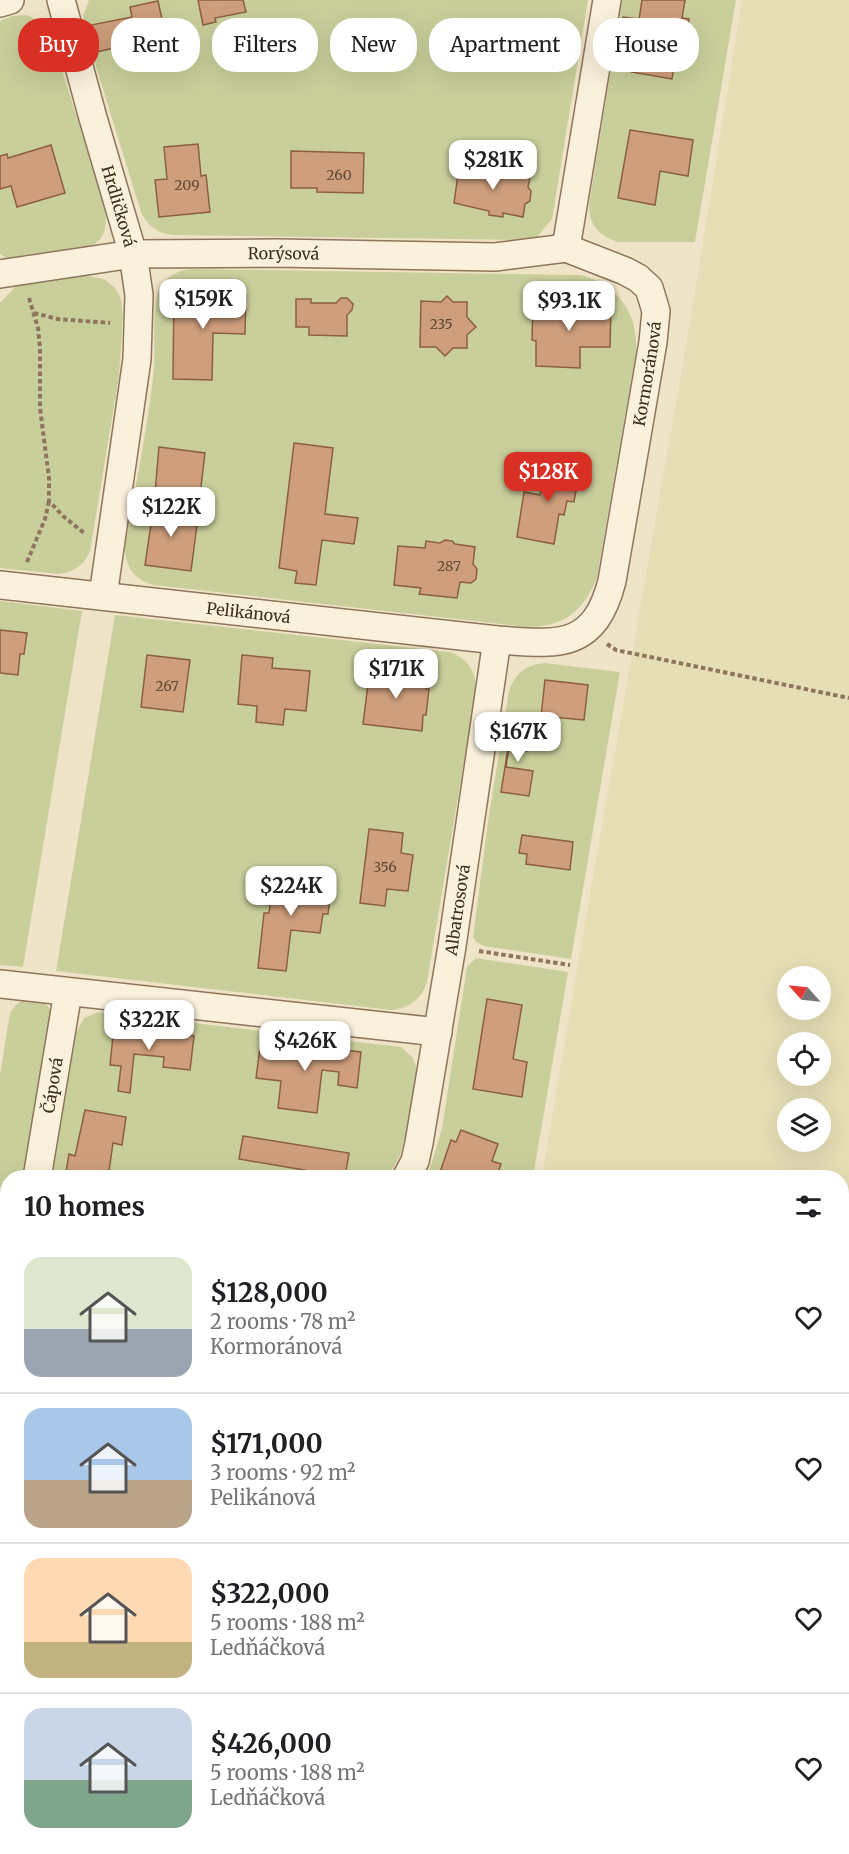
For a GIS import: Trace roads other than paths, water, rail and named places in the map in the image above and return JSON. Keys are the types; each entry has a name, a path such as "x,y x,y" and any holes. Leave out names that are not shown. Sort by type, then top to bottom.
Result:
{"street":[{"path":"0,3 10,0"},
{"name":"Hrdličková","path":"61,0 93,118 134,254 139,295 137,358 103,596"},
{"path":"566,248 607,0"},
{"name":"Rorýsová","path":"10,273 134,254 277,253 495,257 566,248"},
{"name":"Kormoránová","path":"497,640 546,644 563,641 586,631 603,609 612,582 653,342 656,311 649,288 638,278 566,248"},
{"name":"Pelikánová","path":"0,585 497,640"},
{"name":"Albatrosová","path":"410,1170 419,1143 438,1032 497,640"},
{"path":"1,991 68,992 438,1032"},
{"name":"Čápová","path":"38,1170 68,992"}]}
